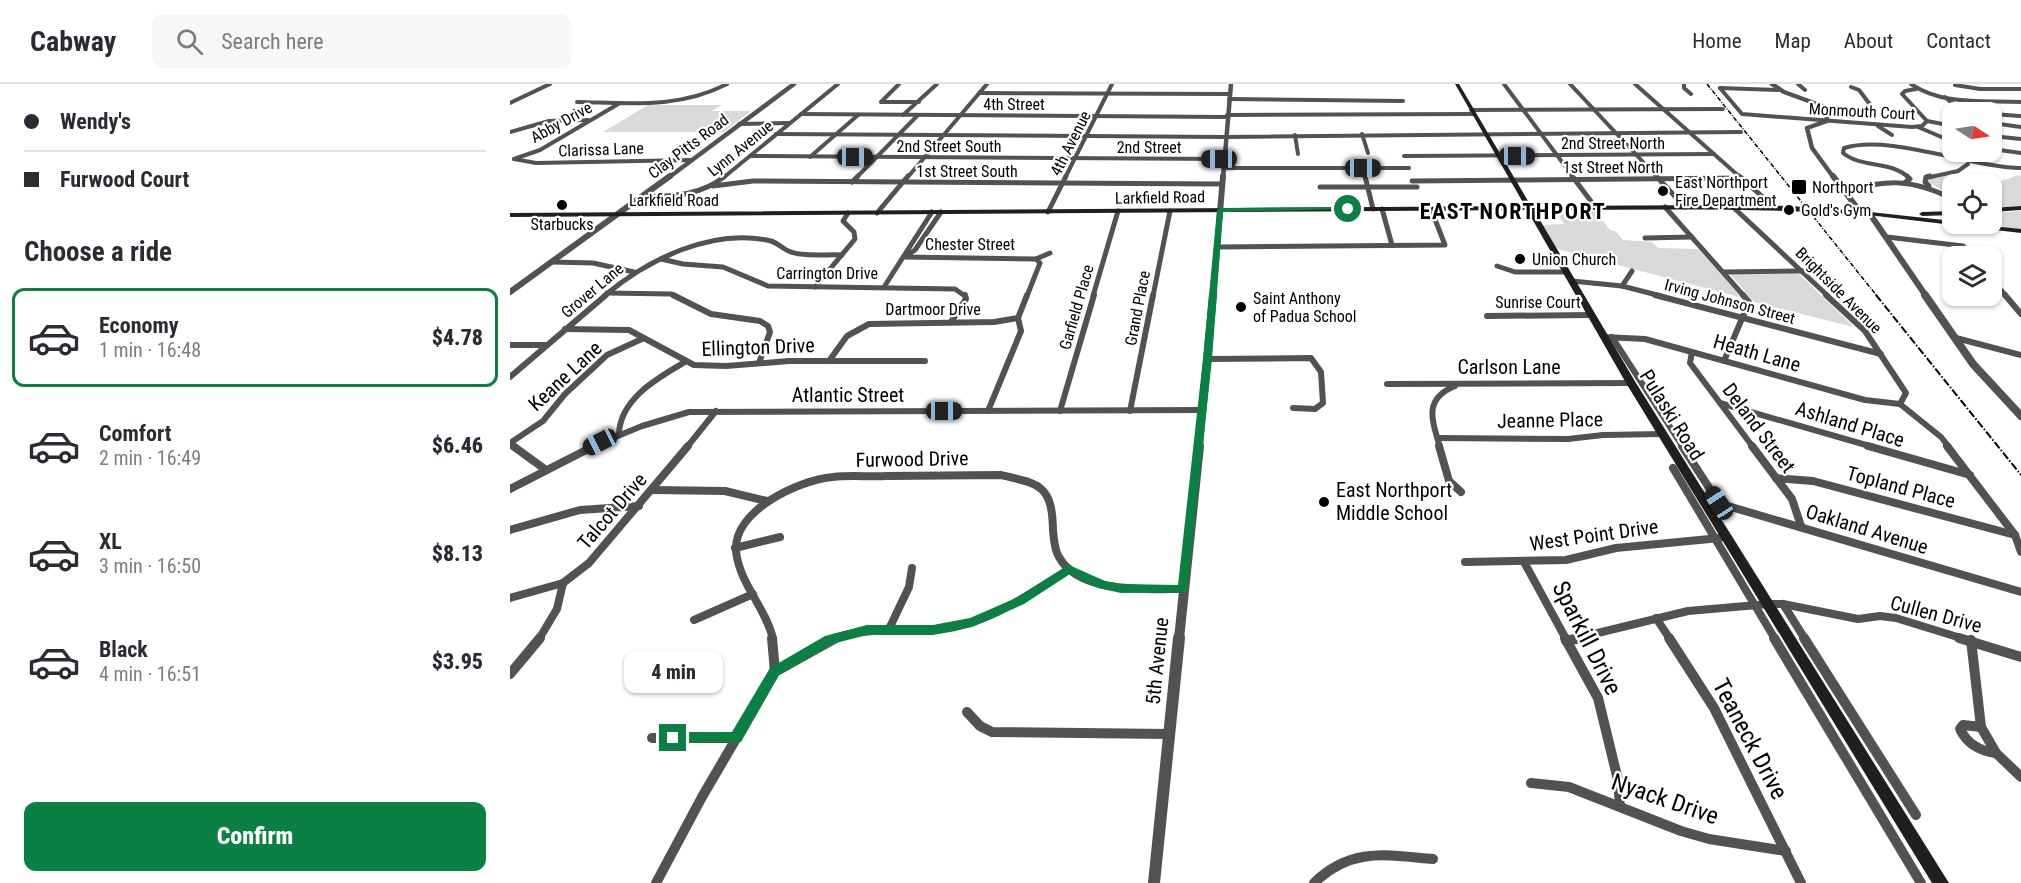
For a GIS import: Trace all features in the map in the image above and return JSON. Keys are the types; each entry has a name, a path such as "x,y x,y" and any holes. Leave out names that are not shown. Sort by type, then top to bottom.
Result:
{"main road":[{"name":"Pulaski Road","path":"1456,84 1590,315 1608,337 1631,383 1704,499 1721,538 1769,604 1941,883"},
{"name":"Larkfield Road","path":"510,215 1665,207 1774,207 1862,213"},
{"path":"2002,209 2021,208"},
{"path":"1870,214 1942,213"},
{"path":"1870,214 2021,232"}],"street":[{"path":"511,102 550,84"},
{"path":"577,102 690,100 713,93 727,84"},
{"name":"Clay Pitts Road","path":"511,291 794,84"},
{"name":"Lynn Avenue","path":"642,197 681,196 713,186 838,84"},
{"path":"899,84 880,102 919,102"},
{"path":"903,115 937,84"},
{"path":"877,213 987,84"},
{"name":"4th Avenue","path":"1048,212 1112,84"},
{"path":"1504,84 1596,208"},
{"path":"1570,84 1685,207"},
{"path":"1635,84 1774,207"},
{"path":"1684,84 1684,88 1691,94"},
{"path":"1772,84 1778,90 1814,101 1826,110 1880,113 1859,90 1851,87"},
{"path":"1798,84 1805,90"},
{"path":"1911,84 1916,89 1945,97 2021,102"},
{"path":"1955,86 1980,89 2021,88"},
{"name":"Monmouth Court","path":"1778,90 1720,88 1742,114 1877,126 1918,127 1927,121 1902,94 1905,91 1916,89"},
{"path":"979,93 1230,92 1402,100"},
{"name":"5th Avenue","path":"1154,883 1208,359 1230,92"},
{"path":"1945,97 1949,103 1963,108 2021,116"},
{"name":"Abby Drive","path":"512,159 540,150 623,102"},
{"path":"1472,112 1723,109"},
{"path":"1826,110 1827,121 1808,128 1812,148 1862,213 1870,214 1974,364 2021,416"},
{"name":"4th Street","path":"801,114 1227,116 1472,112"},
{"path":"810,157 858,115"},
{"path":"852,182 918,115"},
{"path":"510,132 549,121 591,120"},
{"path":"1927,121 1942,123"},
{"path":"739,124 789,123"},
{"path":"2002,124 2021,127"},
{"path":"1877,126 1892,135"},
{"path":"1918,127 1942,137"},
{"path":"776,134 1225,136 1741,132"},
{"path":"1362,134 1368,153"},
{"path":"1295,135 1298,154"},
{"path":"2002,137 2021,139"},
{"path":"1904,183 1909,177 1902,172 1855,162 1846,157 1843,150 1852,144 1875,143 2021,174"},
{"path":"2002,150 2021,153"},
{"name":"2nd Street North","path":"1404,156 1714,154"},
{"name":"2nd Street South","path":"750,156 1075,158"},
{"name":"2nd Street","path":"1075,158 1223,164"},
{"name":"Clarissa Lane","path":"512,159 536,163 690,159"},
{"path":"1223,164 1409,168"},
{"path":"1942,193 1925,182 1926,177 1958,171 1968,164"},
{"path":"1363,168 1373,209"},
{"path":"2009,170 2021,168"},
{"name":"1st Street North","path":"1412,181 1742,178"},
{"name":"1st Street South","path":"713,186 742,181 1221,184"},
{"path":"1843,190 1869,183 1904,183 1930,187"},
{"path":"1320,187 1417,187"},
{"path":"1665,207 1749,302 1724,361"},
{"name":"Brightside Avenue","path":"1733,207 1865,331 1906,393 1900,404"},
{"path":"1382,209 1392,245"},
{"path":"1217,247 1445,245 1431,209"},
{"name":"Garfield Place","path":"1060,411 1118,211"},
{"name":"Grand Place","path":"1130,411 1170,211"},
{"path":"905,257 905,252 932,212"},
{"path":"884,287 905,257 915,250 941,212"},
{"path":"814,287 855,239 856,235 843,221 848,213"},
{"path":"922,227 931,227"},
{"path":"1645,238 1692,237"},
{"path":"1887,237 1963,246"},
{"name":"Grover Lane","path":"510,377 634,272 699,243 735,238 766,239 792,253 842,255"},
{"name":"Chester Street","path":"905,257 1022,257 1036,260 1050,253"},
{"name":"Carrington Drive","path":"660,259 683,264 723,267 768,286 946,288 961,291 966,299 951,322"},
{"name":"Chester Street","path":"988,411 1021,331 1018,318 1040,267 1036,260"},
{"path":"552,262 592,263 634,272"},
{"name":"Irving Johnson Street","path":"1497,266 1515,272 1569,276 1622,286 1881,354"},
{"path":"1622,286 1632,271"},
{"path":"1724,272 1802,271"},
{"path":"2002,291 2021,314"},
{"path":"607,293 671,294 711,314 760,321 770,332 759,363"},
{"name":"Sunrise Court","path":"1487,316 1590,315"},
{"name":"Dartmoor Drive","path":"829,361 847,336 869,324 994,322 1018,318"},
{"name":"Ellington Drive","path":"565,329 629,330 694,366 829,361 925,361"},
{"path":"1608,337 1719,503"},
{"name":"Heath Lane","path":"1608,337 1645,339 1880,404 1900,404"},
{"name":"Keane Lane","path":"510,443 543,421 565,394 607,355 644,338"},
{"path":"1956,338 2021,355"},
{"path":"510,345 547,345"},
{"name":"Deland Street","path":"1692,352 1690,363 1792,499 1801,526"},
{"path":"1208,359 1312,356 1320,369 1324,393 1323,403 1315,409 1293,408"},
{"path":"619,433 620,419 643,391 660,376 685,362"},
{"name":"Carlson Lane","path":"1387,384 1631,383"},
{"path":"1459,384 1443,391 1433,404 1431,415 1449,481 1461,492"},
{"name":"Ashland Place","path":"1720,403 1970,475"},
{"path":"1900,404 1941,437 2015,536 2021,552"},
{"name":"Atlantic Street","path":"510,489 619,433 689,412 1202,410"},
{"name":"Talcot Drive","path":"510,598 563,584 598,554 716,411"},
{"name":"Jeanne Place","path":"1438,438 1568,439 1603,435 1662,434"},
{"path":"510,443 546,470"},
{"path":"1673,468 1721,538 1755,606 1921,883"},
{"name":"Furwood Drive","path":"735,548 737,536 745,523 767,501 809,482 831,477 1001,475 1023,478 1045,490 1054,508 1055,548 1069,569"},
{"name":"Topland Place","path":"1776,478 1814,481 2015,536"},
{"path":"653,490 727,490 753,495 767,501"},
{"name":"Oakland Avenue","path":"1704,499 2021,592"},
{"path":"510,530 580,510 639,506"},
{"path":"774,672 773,639 769,626 738,562 735,548 780,537"},
{"name":"West Point Drive","path":"1466,562 1566,560 1616,548 1651,543 1721,538"},
{"name":"Sparkill Drive","path":"1524,562 1598,698 1617,780 1620,807"},
{"path":"889,629 909,587 912,568"},
{"path":"656,883 774,672 829,640 850,633 889,629 933,630 972,623 1020,601 1069,569 1102,585 1121,588 1183,589"},
{"path":"510,674 557,613 563,599 563,584"},
{"path":"694,620 753,594"},
{"path":"1783,604 1916,815"},
{"name":"Cullen Drive","path":"1566,641 1688,610 1783,604 1858,619 1880,616 1896,618 2021,657"},
{"name":"Teaneck Drive","path":"1656,618 1714,708 1801,883"},
{"path":"1971,640 1981,727 1996,753 2021,777"},
{"path":"967,711 980,726 992,732 1168,734"},
{"path":"1981,727 1963,726 1960,729 1970,744 1996,753"},
{"path":"652,738 736,738"},
{"name":"Nyack Drive","path":"1531,783 1569,787 1681,831 1709,839 1786,851"},
{"path":"1314,883 1327,870 1349,859 1400,857 1433,859"}],"shaded area":[{"path":"648,105 722,105 712,111 751,111 724,132 603,132"},
{"path":"2021,176 2021,206 2002,207 2002,181"},
{"path":"1942,177 1942,190 1927,181"},
{"path":"1595,211 1610,230 1615,231 1623,240 1652,242 1658,248 1698,249 1743,298 1554,248 1542,225 1564,224 1556,212"},
{"path":"2021,211 2021,230 2002,225 2002,212"},
{"path":"1730,274 1799,274 1854,327 1754,302"}],"railway":[{"path":"1707,84 1877,296"},
{"path":"1876,295 2021,475"}],"place":[{"name":"Northport","path":"1799,187"},
{"name":"East Northport Fire Department","path":"1663,191"},
{"name":"Starbucks","path":"562,205"},
{"name":"Gold's Gym","path":"1789,210"},
{"name":"Union Church","path":"1520,259"},
{"name":"Saint Anthony of Padua School","path":"1241,307"},
{"name":"East Northport Middle School","path":"1324,502"}],"district":[{"name":"EAST NORTHPORT","path":"1513,211"}],"route":[{"path":"673,738 736,738 774,672 829,640 867,630 933,630 972,623 1020,601 1069,569 1102,585 1121,588 1183,589 1208,359 1220,210 1348,209"}]}
